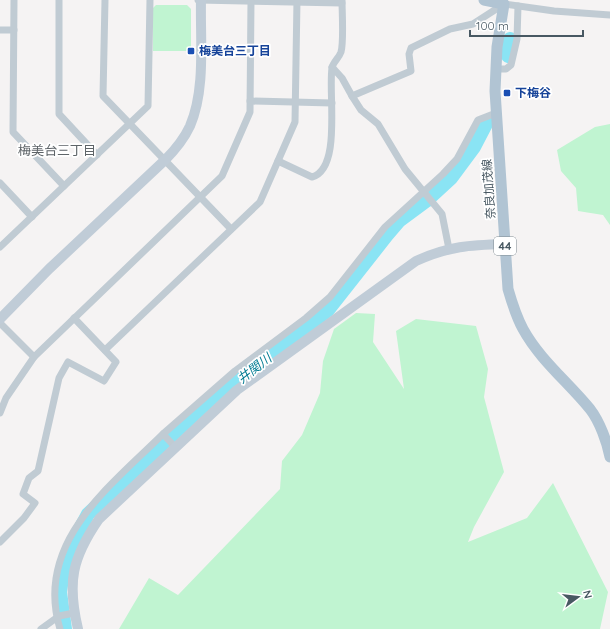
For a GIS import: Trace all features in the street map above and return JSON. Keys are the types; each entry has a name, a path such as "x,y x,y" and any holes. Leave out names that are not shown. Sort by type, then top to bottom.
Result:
{"main road":[{"path":"484,0 504,2"},
{"name":"奈良加茂線","path":"504,2 495,70 496,113 508,289 515,313 523,330 536,348 591,410 602,434 610,457"}],"street":[{"path":"14,0 13,132 64,186"},
{"path":"59,0 59,114 97,155"},
{"path":"104,0 103,96 231,229"},
{"path":"0,247 148,106 150,0"},
{"path":"0,319 49,269 165,160 176,148 186,133 197,105 200,77 200,0 342,1 341,52 332,67 330,152 323,170 319,175 312,177 278,161"},
{"path":"0,413 6,398 34,357 222,176 250,112 251,1"},
{"path":"105,350 260,202 295,122 297,1"},
{"path":"352,96 411,71 409,54 411,48 450,29 473,24 504,2 518,6 554,11 610,15"},
{"path":"495,70 506,68 511,65 517,39 518,6"},
{"path":"0,30 14,30"},
{"path":"332,67 342,78 361,110 378,124 405,169 442,214 449,249"},
{"path":"250,101 332,103"},
{"path":"78,629 71,613 73,572 79,554 89,534 99,519 168,440 235,371 306,318 330,297 385,226 424,193 458,159 478,120 496,113"},
{"path":"0,184 32,217"},
{"path":"60,629 55,608 55,578 62,552 72,531 87,510 108,488 168,440 279,358 416,261 436,252 449,249 505,244"},
{"path":"0,542 24,518 35,503 23,494 29,478 38,471 59,378 68,362 104,381 116,362 74,318"},
{"path":"0,323 34,357"},
{"path":"41,629 58,617 71,613"}],"green space":[{"path":"156,5 187,5 191,9 191,51 153,51 153,8"},
{"path":"610,124 610,225 603,215 578,211 576,188 561,171 557,150 595,127"},
{"path":"356,313 375,314 373,342 404,389 396,331 416,319 476,326 488,369 484,397 504,472 474,527 468,542 527,518 553,483 608,592 600,629 119,629 149,578 178,595 280,489 282,461 302,435 320,393 323,361 334,329"}],"waterway":[{"name":"井関川","path":"508,56 510,39"},
{"name":"井関川","path":"65,629 60,592 64,566 69,550 88,514 198,411 328,310 399,221 426,201 451,178 474,147 487,122"}],"place":[{"name":"梅美台三丁目","path":"191,51"},
{"name":"下梅谷","path":"507,93"}],"district":[{"name":"梅美台三丁目","path":"57,150"}]}
